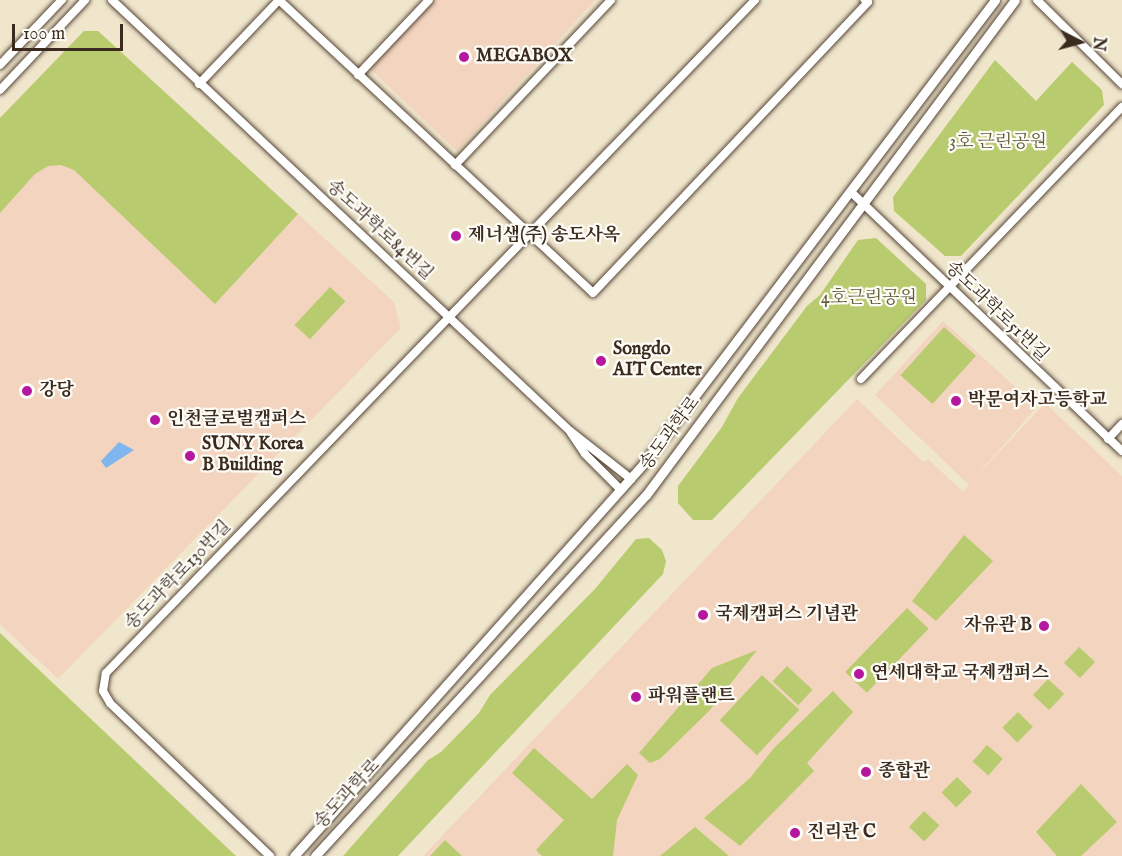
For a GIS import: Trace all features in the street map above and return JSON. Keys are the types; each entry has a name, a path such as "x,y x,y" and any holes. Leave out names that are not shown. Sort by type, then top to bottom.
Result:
{"main road":[{"name":"송도과학로","path":"294,856 631,479 995,0"},
{"name":"송도과학로","path":"315,856 646,495 1015,0"}],"street":[{"path":"0,65 62,0"},
{"path":"0,90 85,0"},
{"name":"송도과학로84번길","path":"112,0 570,431 631,479"},
{"path":"200,84 279,0 593,293 868,3 865,0"},
{"path":"358,75 429,0"},
{"path":"455,165 611,0"},
{"name":"송도과학로130번길","path":"270,856 110,703 103,690 106,673 449,317 532,236 755,0"},
{"path":"1037,0 1122,84"},
{"path":"861,380 947,287 1122,107"},
{"name":"송도과학로51번길","path":"851,192 947,287 1122,451"},
{"path":"1108,439 1122,424"},
{"path":"570,431 585,453 621,490"}],"shaded area":[{"path":"432,0 595,0 457,151 367,66"},
{"name":"인천글로벌캠퍼스","path":"84,31 98,31 394,302 401,328 58,679 0,624 0,118"},
{"name":"연세대학교 국제캠퍼스","path":"943,321 1037,407 969,484 1045,403 1122,476 1122,856 423,856 857,399 923,462 928,459 963,492 969,485 875,395"}],"green space":[{"path":"84,31 98,31 298,214 215,304 74,170 61,165 48,166 35,174 0,213 0,118"},
{"name":"3호 근린공원","path":"995,60 1036,101 1072,62 1102,90 1104,105 961,256 945,256 894,211 893,197"},
{"name":"4호근린공원","path":"876,238 926,284 926,300 712,520 693,520 678,503 678,486 722,427 738,398 807,306 820,295 858,240"},
{"path":"330,287 345,301 310,339 295,325"},
{"path":"944,327 976,356 932,404 901,375"},
{"path":"964,535 993,561 936,621 912,601"},
{"path":"649,538 662,550 666,561 663,574 398,856 343,856 428,760 441,752 479,713 490,695 595,589 636,539"},
{"path":"907,608 929,629 867,693 845,672"},
{"path":"0,633 236,856 0,856"},
{"path":"1079,647 1095,662 1080,678 1064,663"},
{"path":"757,650 710,710 660,759 650,763 639,753 712,668"},
{"path":"787,666 813,690 798,705 773,681"},
{"path":"762,675 799,710 757,755 720,720"},
{"path":"1048,679 1064,694 1049,710 1033,695"},
{"path":"833,691 853,712 807,763 814,771 740,846 704,818 750,778 774,748"},
{"path":"1018,712 1033,727 1017,742 1002,728"},
{"path":"987,745 1003,759 988,775 973,762"},
{"path":"534,748 592,799 627,764 638,775 617,820 613,856 542,856 536,850 564,820 512,773"},
{"path":"957,777 972,792 956,807 941,793"},
{"path":"1081,784 1117,822 1081,856 1057,856 1036,832"},
{"path":"924,811 939,825 924,841 909,827"},
{"path":"695,827 729,856 660,856"},
{"path":"445,840 462,856 430,856"}],"water":[{"path":"119,442 134,450 106,468 101,461"}],"place":[{"name":"MEGABOX","path":"464,57"},
{"name":"제너샘(주) 송도사옥","path":"456,236"},
{"name":"Songdo AIT Center","path":"601,361"},
{"name":"강당","path":"27,391"},
{"name":"박문여자고등학교","path":"956,401"},
{"name":"인천글로벌캠퍼스","path":"155,420"},
{"name":"SUNY Korea B Building","path":"190,456"},
{"name":"국제캠퍼스 기념관","path":"703,615"},
{"name":"자유관 B","path":"1044,626"},
{"name":"연세대학교 국제캠퍼스","path":"859,674"},
{"name":"파워플랜트","path":"636,697"},
{"name":"종합관","path":"866,772"},
{"name":"진리관 C","path":"795,833"}]}
